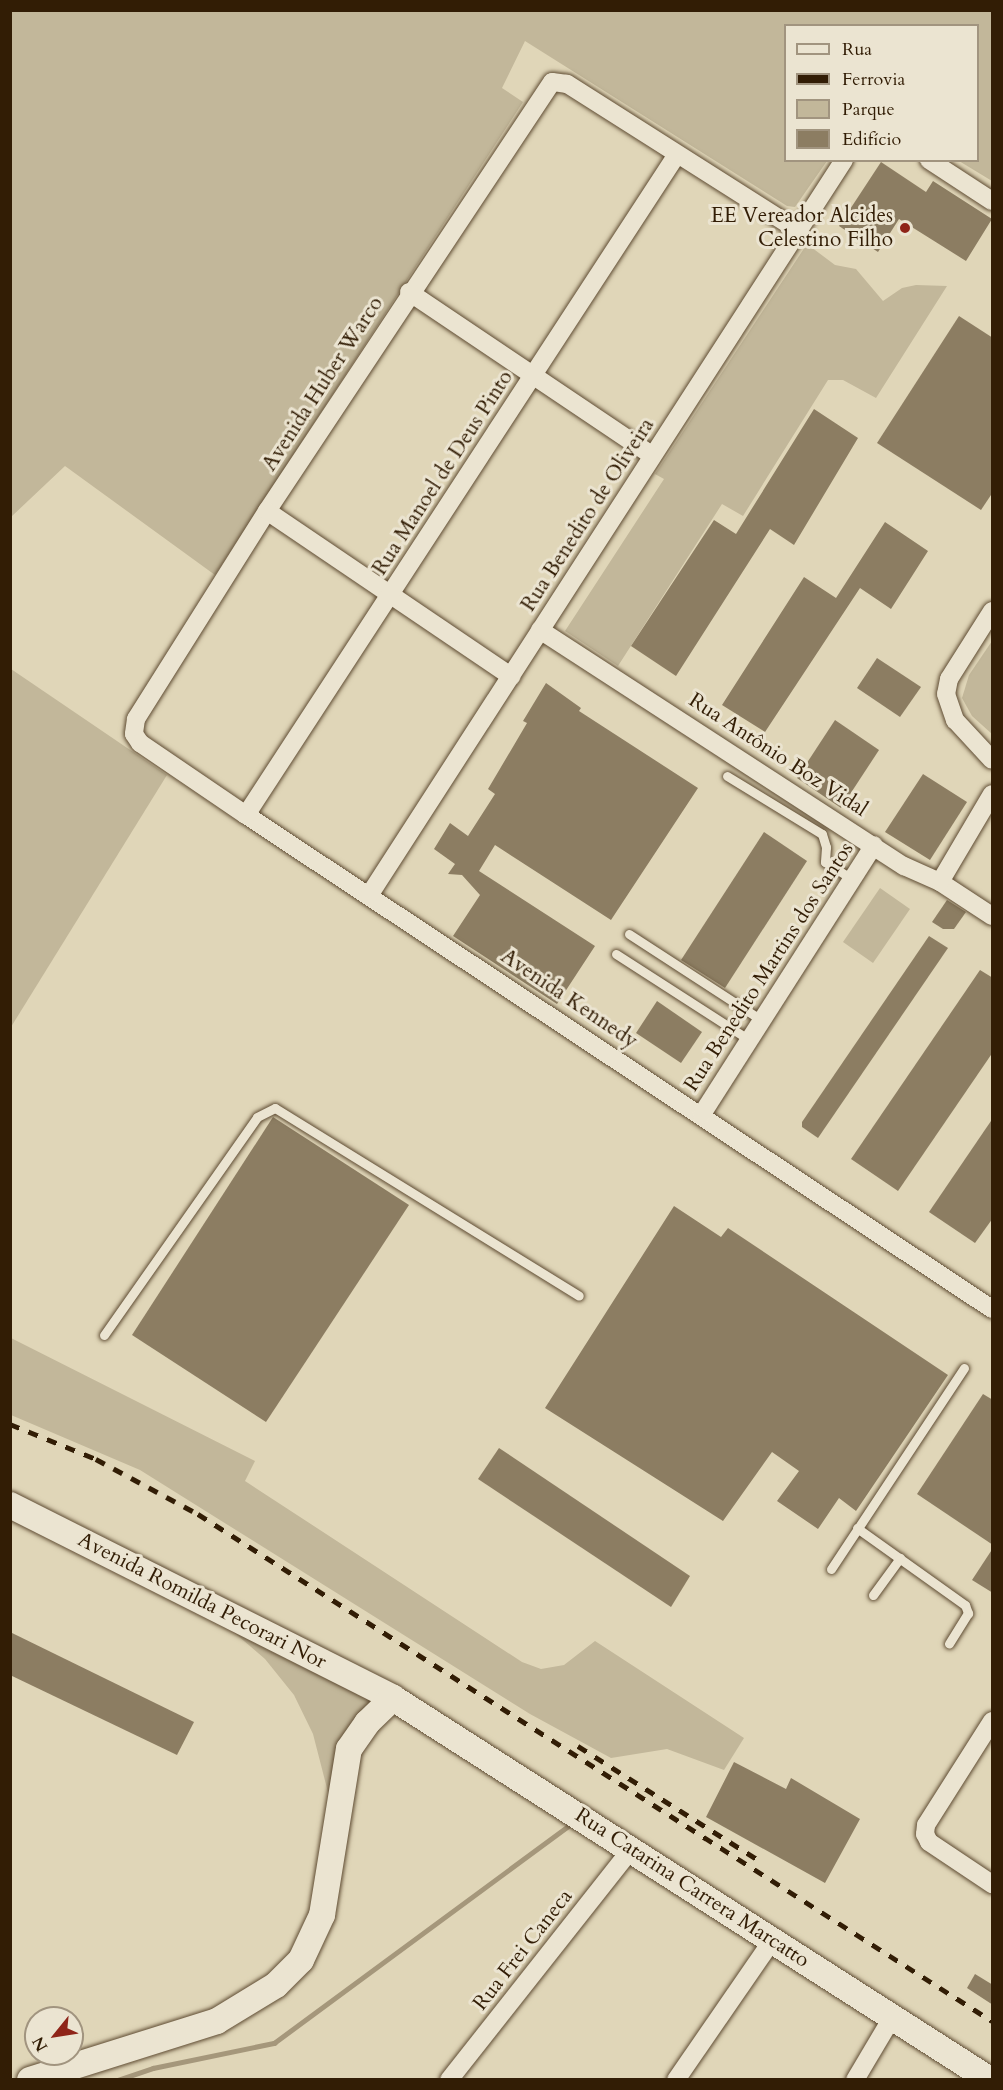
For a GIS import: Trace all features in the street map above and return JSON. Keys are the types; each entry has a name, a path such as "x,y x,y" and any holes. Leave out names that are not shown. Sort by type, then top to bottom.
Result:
{"street":[{"name":"Avenida Huber Warco","path":"136,719 267,511 545,88 557,80 676,156"},
{"path":"676,156 799,231"},
{"name":"Rua Manoel de Deus Pinto","path":"246,815 676,156"},
{"name":"Rua Benedito de Oliveira","path":"370,894 843,162"},
{"path":"932,162 993,201"},
{"path":"410,292 652,455"},
{"path":"267,511 512,676"},
{"path":"993,611 949,679 946,694 954,720 993,760"},
{"name":"Rua Antônio Boz Vidal","path":"540,630 904,866 940,882 993,916"},
{"name":"Avenida Kennedy","path":"136,719 134,734 140,743 246,815 702,1113 993,1309"},
{"path":"940,882 993,794"},
{"name":"Rua Benedito Martins dos Santos","path":"702,1113 760,1019 874,845"},
{"name":"Avenida Romilda Pecorari Nor","path":"10,1505 393,1698"},
{"path":"30,2079 217,2021 276,1985 301,1960 322,1915 349,1749 367,1723 393,1698"},
{"name":"Rua Catarina Carrera Marcatto","path":"393,1698 632,1848 772,1941 990,2079"},
{"path":"993,1721 926,1825 928,1842 993,1884"},
{"name":"Rua Frei Caneca","path":"449,2079 632,1848"},
{"path":"676,2079 772,1941"},
{"path":"855,2079 892,2016"}],"lane":[{"path":"727,776 822,834 826,847 825,862 852,879"},
{"path":"629,934 760,1019"},
{"path":"616,954 748,1039"},
{"path":"104,1335 257,1117 275,1108 579,1296"},
{"path":"831,1569 964,1368"},
{"path":"857,1528 968,1609 949,1644"},
{"path":"873,1595 900,1558"}],"green space":[{"path":"11,11 992,11 992,181 961,162 979,162 979,24 784,24 784,162 826,162 795,207 787,206 525,41 502,88 523,102 215,575 65,466 11,517"},
{"path":"807,244 835,265 856,269 883,301 902,288 916,285 947,286 876,398 843,380 828,380 743,516 722,504 618,666 565,631 664,479 655,474"},
{"path":"992,641 992,734 972,716 962,698 969,675"},
{"path":"11,669 167,775 11,1027"},
{"path":"880,888 910,909 873,963 843,942"},
{"path":"11,1338 255,1461 245,1481 522,1662 541,1669 564,1665 595,1641 744,1738 724,1770 667,1749 611,1758 530,1714 140,1470 11,1415"},
{"path":"223,1623 378,1703 330,1800 313,1734 294,1695 265,1659"}],"building":[{"path":"881,162 926,192 933,181 992,219 966,261 899,219 878,252 839,226"},
{"path":"959,316 993,338 993,492 981,510 877,443"},
{"path":"814,409 858,438 794,545 770,529 676,676 631,646 714,520 736,534"},
{"path":"885,522 928,551 891,609 860,588 765,732 722,705 804,577 836,598"},
{"path":"877,658 921,687 900,717 857,688"},
{"path":"546,683 581,708 579,711 698,788 611,920 495,845 479,871 595,946 557,1004 453,936 480,895 462,875 448,874 455,864 434,849 450,823 468,836 495,794 488,789 527,723 523,721"},
{"path":"835,720 879,750 841,808 797,778"},
{"path":"923,774 967,802 930,860 885,832"},
{"path":"764,832 807,861 725,988 681,960"},
{"path":"947,900 966,912 954,929 943,929 932,922"},
{"path":"929,936 948,948 818,1138 802,1127 802,1122"},
{"path":"980,970 993,978 993,1052 898,1191 851,1159"},
{"path":"657,1001 702,1032 681,1063 636,1033"},
{"path":"273,1117 409,1205 266,1422 132,1335"},
{"path":"993,1118 993,1218 975,1243 929,1212"},
{"path":"674,1206 721,1237 728,1228 948,1375 856,1511 839,1498 818,1529 777,1501 799,1471 772,1452 723,1521 545,1408"},
{"path":"983,1394 993,1400 993,1545 917,1494"},
{"path":"499,1448 690,1576 671,1607 478,1479"},
{"path":"993,1548 993,1593 972,1580"},
{"path":"10,1632 194,1722 177,1755 10,1675"},
{"path":"734,1762 786,1789 791,1778 860,1819 825,1883 706,1817"},
{"path":"975,1974 993,1985 993,2005 967,1988"}],"waterway":[{"path":"118,2080 153,2068 274,2043 570,1825"}],"railway":[{"path":"10,1424 96,1459 198,1514 992,2021"},
{"path":"578,1746 763,1863"}],"place":[{"name":"EE Vereador Alcides Celestino Filho","path":"905,228"}]}
